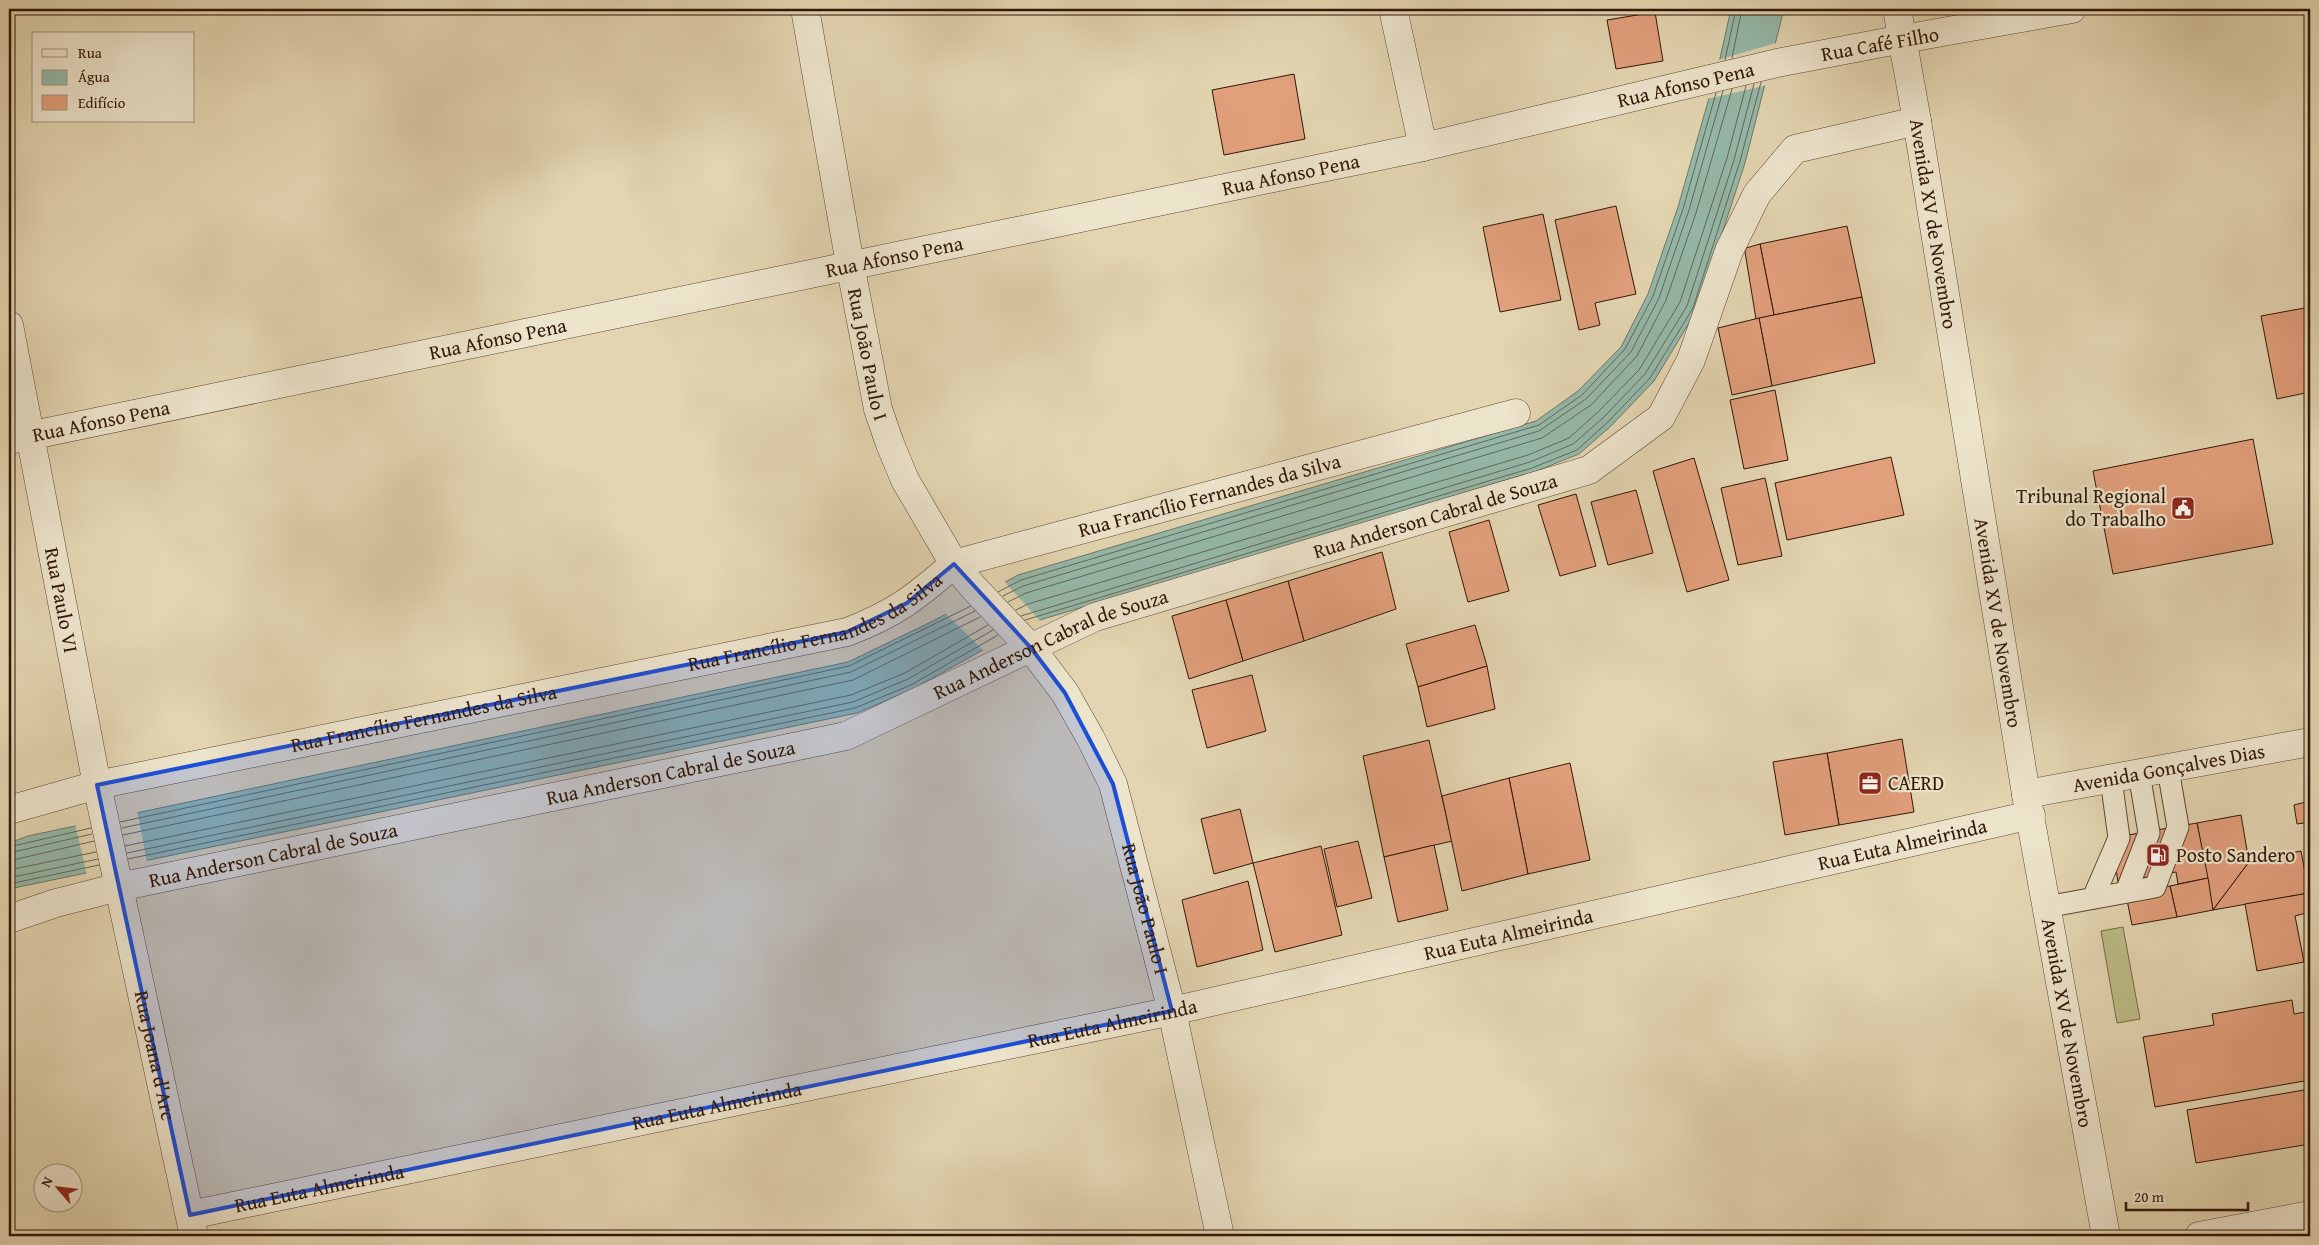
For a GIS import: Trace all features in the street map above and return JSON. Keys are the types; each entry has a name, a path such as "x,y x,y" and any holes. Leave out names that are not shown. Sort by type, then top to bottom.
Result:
{"street":[{"name":"Rua João Paulo I","path":"806,9 850,264 878,410 909,488 954,564 973,587 1026,642 1065,693 1091,739 1113,784 1172,1012 1220,1236"},
{"path":"1393,9 1423,147"},
{"name":"Avenida XV de Novembro","path":"1897,9 1917,120 2046,907 2106,1236"},
{"name":"Rua Café Filho","path":"1777,62 2072,9"},
{"name":"Rua Afonso Pena","path":"20,438 850,264 1423,147 1709,80 1777,62"},
{"name":"Rua Anderson Cabral de Souza","path":"9,919 117,880 846,736 1026,642 1095,616 1589,470 1661,417 1691,360 1729,251 1757,194 1795,149 1917,120"},
{"name":"Rua Paulo VI","path":"9,325 20,438 117,880"},
{"name":"Rua Francílio Fernandes da Silva","path":"9,810 97,785 847,632 880,620 907,604 954,564 1516,413"},
{"name":"Avenida Gonçalves Dias","path":"2029,804 2111,779 2310,742"},
{"name":"Rua Euta Almeirinda","path":"192,1226 1172,1012 2029,804"},
{"name":"Rua Joana d'Arc","path":"117,880 192,1226"},
{"path":"2199,1236 2310,1215"}],"lane":[{"path":"2046,907 2155,887 2178,827 2168,768"},
{"path":"2126,892 2148,833 2139,773"},
{"path":"2093,898 2119,838 2111,779"}],"highlighted area":[{"path":"954,564 1031,648 1065,693 1113,784 1172,1011 190,1215 97,785 847,632 907,603"}],"shaded area":[{"path":"2123,927 2140,1019 2117,1023 2101,931"}],"water":[{"path":"1731,9 1784,9 1745,163 1697,310 1654,381 1611,426 1579,454 1534,472 1033,622 913,689 857,713 9,889 9,843 28,836 848,662 933,621 1018,575 1536,421 1578,391 1621,347 1648,294 1678,207 1719,63"}],"pier":[{"path":"1779,42 1768,85 1707,99 1718,60"},
{"path":"1003,580 1041,622 984,651 944,612"},
{"path":"137,810 147,863 87,875 75,824"}],"building":[{"path":"1608,9 1637,9 1609,14"},
{"path":"1655,12 1663,61 1616,69 1607,20"},
{"path":"1294,74 1305,139 1224,155 1212,90"},
{"path":"1616,206 1636,294 1595,303 1600,325 1579,330 1555,220"},
{"path":"1543,214 1561,300 1500,312 1483,227"},
{"path":"1847,226 1862,297 1774,315 1760,244"},
{"path":"1760,244 1774,315 1756,319 1745,252 1746,248"},
{"path":"1862,297 1875,363 1772,386 1759,318"},
{"path":"2310,307 2310,392 2277,399 2261,316"},
{"path":"1759,318 1772,386 1732,395 1718,328"},
{"path":"1775,390 1788,460 1744,469 1730,400"},
{"name":"Tribunal Regional do Trabalho","path":"2253,439 2273,544 2113,574 2093,471"},
{"path":"1891,457 1904,515 1787,540 1775,483"},
{"path":"1694,458 1729,580 1687,592 1653,471"},
{"path":"1765,478 1782,556 1738,565 1721,488"},
{"path":"1636,490 1653,553 1608,565 1591,502"},
{"path":"1576,494 1596,566 1560,576 1538,505"},
{"path":"1489,520 1509,591 1468,602 1449,532"},
{"path":"1382,552 1396,609 1304,641 1288,581"},
{"path":"1288,581 1304,641 1243,661 1226,600"},
{"path":"1226,600 1243,661 1189,679 1172,616"},
{"path":"1475,625 1487,666 1418,687 1406,644"},
{"path":"1487,666 1495,709 1427,727 1418,687"},
{"path":"1252,675 1266,731 1207,748 1192,690"},
{"name":"CAERD","path":"1902,739 1914,812 1839,825 1827,753"},
{"path":"1429,740 1452,841 1384,857 1363,756"},
{"path":"1827,753 1839,825 1785,835 1773,762"},
{"path":"1570,763 1590,860 1528,874 1509,778"},
{"path":"1509,778 1528,874 1462,891 1442,796"},
{"path":"2310,801 2310,822 2297,824 2294,805"},
{"path":"1240,809 1253,863 1214,874 1201,819"},
{"path":"2241,815 2249,862 2213,910 2197,823"},
{"name":"Posto Sandero","path":"2197,823 2208,878 2178,884 2176,872 2118,882 2111,838"},
{"path":"1358,841 1372,898 1337,907 1324,849"},
{"path":"1434,845 1448,910 1398,922 1384,857"},
{"path":"1321,846 1342,935 1275,952 1253,863"},
{"path":"2301,851 2309,893 2213,910 2249,862"},
{"path":"2208,878 2213,910 2177,917 2170,886"},
{"path":"1248,881 1263,950 1197,967 1182,900"},
{"path":"2170,886 2177,917 2132,925 2126,895"},
{"path":"2309,893 2310,912 2295,916 2304,962 2257,971 2245,904"},
{"path":"2292,1000 2294,1014 2310,1011 2310,1080 2155,1107 2143,1037 2214,1025 2212,1014"},
{"path":"2310,1089 2310,1144 2196,1163 2187,1110"}],"place":[{"name":"Tribunal Regional do Trabalho","path":"2183,508"},
{"name":"CAERD","path":"1870,783"},
{"name":"Posto Sandero","path":"2158,855"}]}
